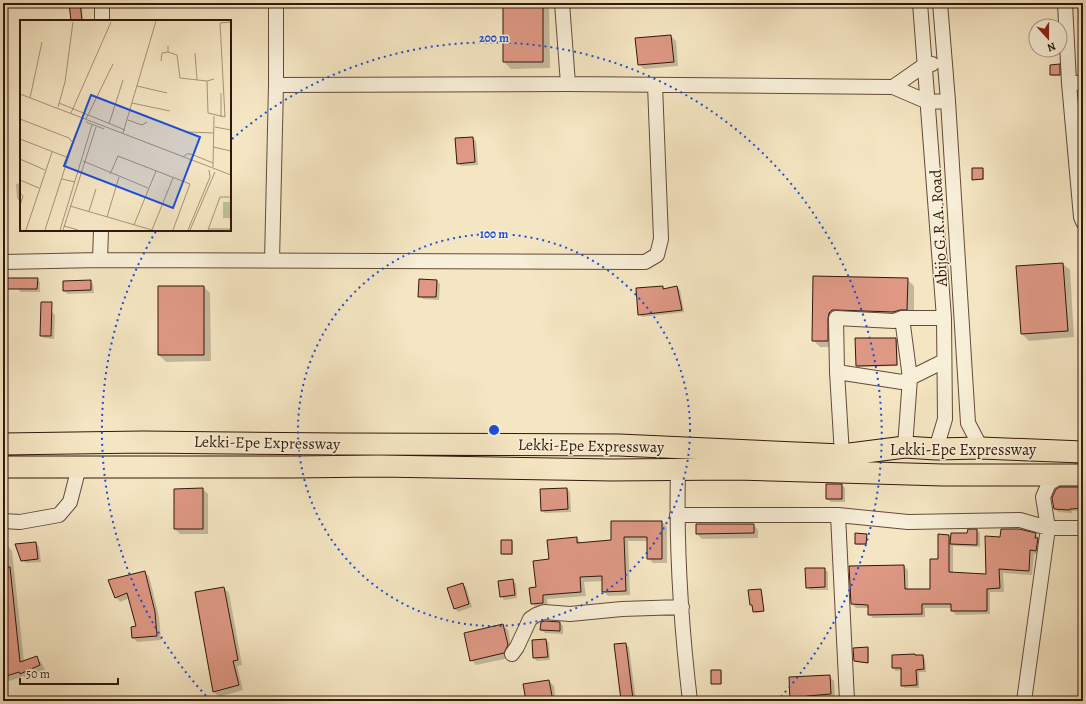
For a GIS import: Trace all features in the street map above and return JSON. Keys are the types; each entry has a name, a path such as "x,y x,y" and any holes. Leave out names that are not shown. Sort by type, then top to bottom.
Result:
{"highway":[{"name":"Lekki-Epe Expressway","path":"3,444 151,442 619,445 842,455 905,447 1083,452"},
{"path":"340,444 340,467"},
{"name":"Lekki-Epe Expressway","path":"3,467 379,466 440,468 735,469 942,475 1074,475"}],"street":[{"path":"102,3 102,20"},
{"path":"272,261 276,85 276,3"},
{"path":"562,3 568,84"},
{"name":"Abijo G.R.A. Road","path":"920,3 926,64 944,318 944,361 946,385 945,419 936,449"},
{"name":"Abijo G.R.A. Road","path":"940,3 946,63 968,423 981,448"},
{"path":"1065,3 1069,83 1081,217 1083,222"},
{"path":"894,87 926,64 946,63"},
{"path":"1069,83 1083,83"},
{"path":"276,85 568,84 894,87 928,102 948,101"},
{"path":"3,262 100,260 645,262 657,255 661,239 655,85"},
{"path":"100,231 100,260"},
{"path":"842,455 837,372 836,318 898,320 944,318"},
{"path":"898,320 906,380 905,447"},
{"path":"837,372 906,380 944,361"},
{"path":"3,521 20,522 60,515 70,502 80,467"},
{"path":"678,470 677,515 682,607 690,701"},
{"path":"1024,701 1048,528 1043,497 1049,483 1074,475"},
{"path":"677,515 838,515 908,522 1020,520 1048,528 1083,528"},
{"path":"838,515 848,701"},
{"path":"512,654 517,647 530,619 544,612 570,614 622,609 682,607"}],"building":[{"path":"69,3 80,3 82,20 71,20"},
{"path":"503,3 543,3 543,62 503,62"},
{"path":"671,35 674,62 638,65 635,38"},
{"path":"1060,64 1060,75 1050,75 1050,65"},
{"path":"473,137 475,162 457,164 455,138"},
{"path":"972,168 983,168 983,179 972,180"},
{"path":"1063,263 1068,331 1021,334 1016,266"},
{"path":"813,276 908,278 907,310 893,312 832,310 829,313 828,318 828,341 812,341"},
{"path":"3,278 38,278 37,289 3,289"},
{"path":"419,279 437,280 436,297 418,297"},
{"path":"91,280 91,290 63,291 63,281"},
{"path":"158,286 204,286 204,355 158,355"},
{"path":"663,286 663,289 677,286 682,310 638,315 636,288"},
{"path":"41,302 52,302 51,336 40,336"},
{"path":"855,338 896,338 897,365 856,366"},
{"path":"826,484 842,484 842,499 826,499"},
{"path":"1060,487 1083,487 1083,508 1070,510 1054,509 1052,498 1056,489"},
{"path":"203,488 203,529 174,529 174,489"},
{"path":"567,488 568,509 541,511 540,489"},
{"path":"611,521 662,521 662,559 647,559 647,537 624,537 626,591 602,592 602,576 580,577 581,592 543,595 543,603 531,604 529,588 536,587 533,561 549,559 547,540 577,537 577,543 611,540"},
{"path":"696,524 754,524 754,533 696,534"},
{"path":"968,529 977,529 977,545 950,544 951,533 967,533"},
{"path":"1001,529 1019,529 1036,533 1035,538 1038,538 1036,551 1030,550 1029,571 999,569 1000,588 987,589 987,611 951,611 951,604 922,604 922,614 868,615 868,605 851,604 849,566 904,565 905,589 930,589 930,559 938,559 938,534 949,535 949,572 986,574 985,536 1000,537"},
{"path":"855,533 867,534 866,544 855,544"},
{"path":"501,540 512,540 512,554 501,554"},
{"path":"36,542 38,559 21,561 15,544"},
{"path":"3,567 10,567 20,662 37,656 40,665 20,674 19,672 3,677"},
{"path":"805,568 825,568 825,587 806,588"},
{"path":"145,571 155,612 157,636 132,638 131,627 136,626 127,593 115,598 108,580"},
{"path":"513,579 515,595 500,597 498,581"},
{"path":"463,583 469,604 454,609 447,588"},
{"path":"224,587 238,660 233,661 239,685 213,692 195,592"},
{"path":"761,589 764,611 753,612 752,605 750,605 748,590"},
{"path":"541,622 560,622 560,631 540,630"},
{"path":"503,624 508,645 504,653 470,661 464,633"},
{"path":"546,639 548,657 533,658 532,640"},
{"path":"626,643 633,699 621,700 614,644"},
{"path":"868,647 868,663 854,661 853,648"},
{"path":"892,655 923,655 924,669 916,670 917,685 901,686 901,668 892,668"},
{"path":"711,670 721,670 721,684 711,684"},
{"path":"830,675 831,694 807,696 808,701 790,701 789,677"},
{"path":"549,680 553,701 526,701 523,684"}]}
